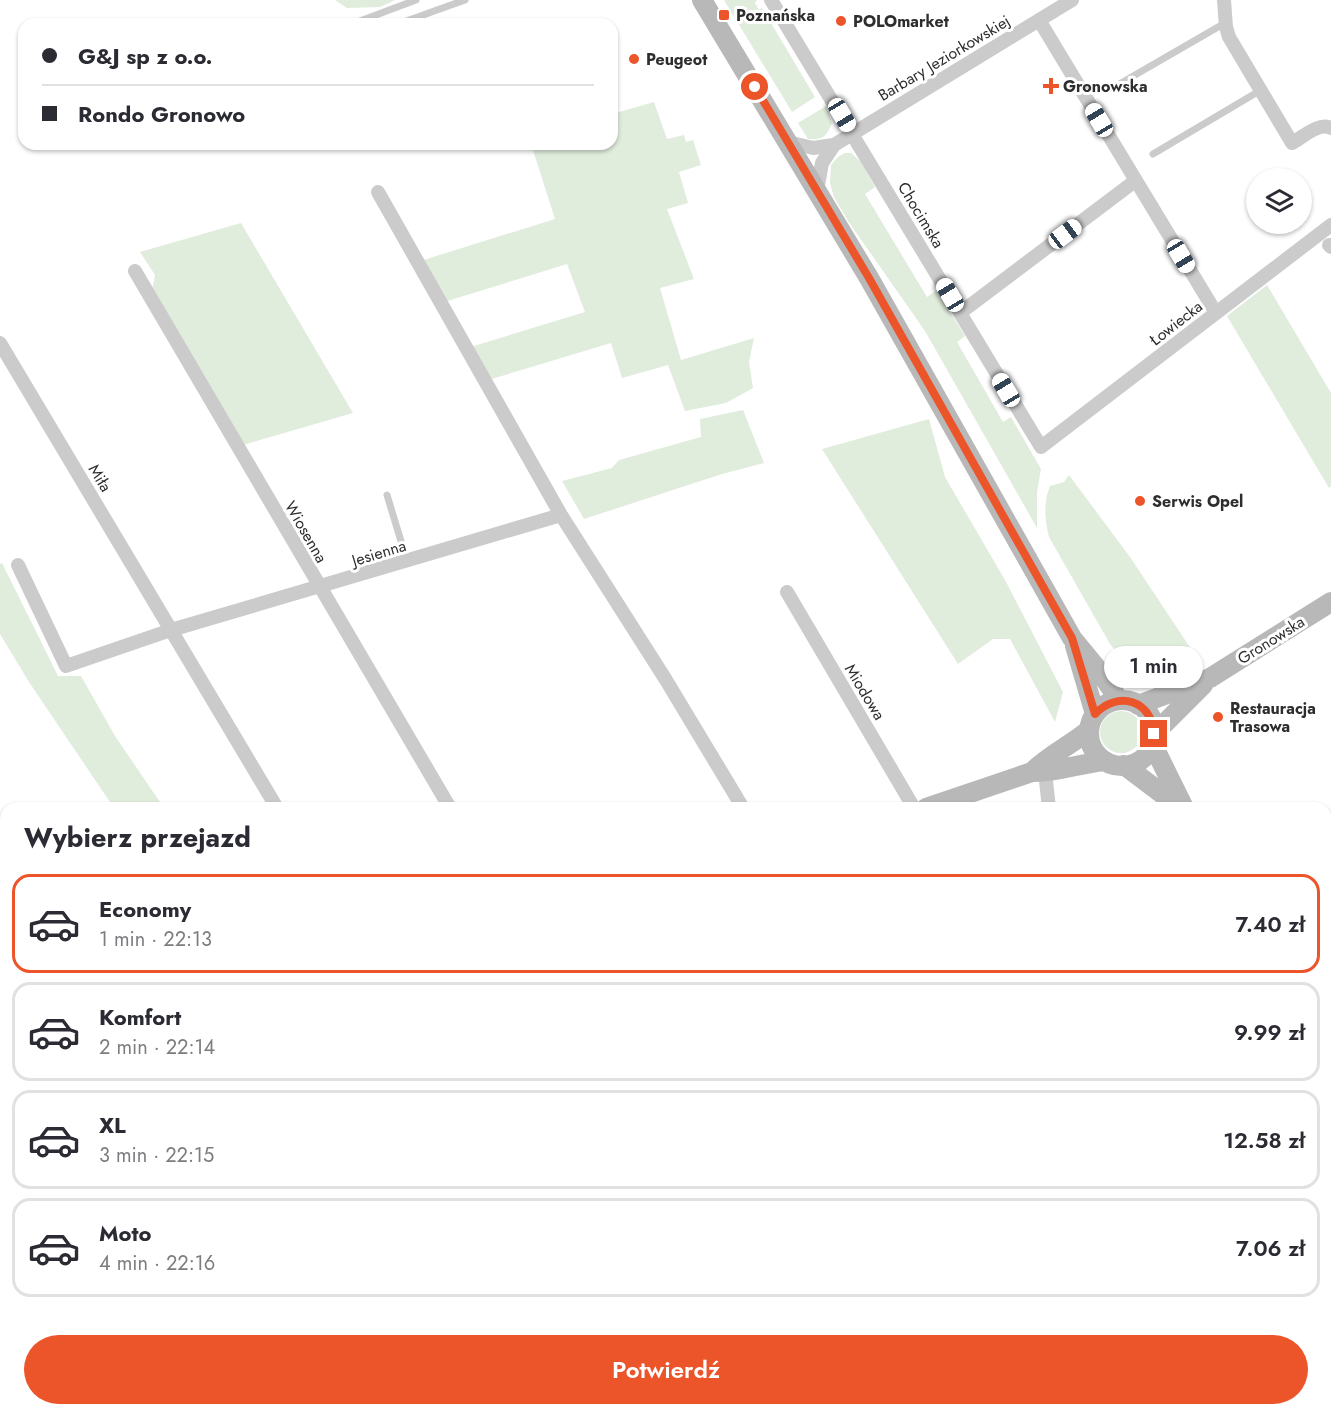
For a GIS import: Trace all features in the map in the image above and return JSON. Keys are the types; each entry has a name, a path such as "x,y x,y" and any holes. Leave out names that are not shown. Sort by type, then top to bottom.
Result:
{"main road":[{"path":"702,0 908,347 1072,638 1129,703 1148,714 1154,727 1153,738 1142,759 1133,764 1084,763 1039,772 945,802"},
{"name":"Gronowska","path":"1153,738 1210,678 1331,602"},
{"path":"1072,638 1092,722 1092,748 1174,802"},
{"name":"Gronowska","path":"1129,703 1210,678"},
{"path":"1039,772 1042,762 1074,742 1106,704 1129,703"},
{"path":"1153,738 1180,802"}],"street":[{"name":"Chocimska","path":"771,0 1041,447"},
{"name":"Barbary Jeziorkowskiej","path":"834,145 1072,0"},
{"path":"1224,0 1229,37 1292,143 1320,127 1331,128"},
{"path":"1039,20 1216,313"},
{"path":"788,142 813,148 834,145"},
{"path":"817,191 822,163 834,145"},
{"path":"960,313 1135,181"},
{"path":"378,192 561,515 666,680 739,802"},
{"name":"Łowiecka","path":"1041,447 1331,225"},
{"name":"Wiosenna","path":"135,271 446,802"},
{"name":"Miła","path":"0,343 273,802"},
{"name":"Jesienna","path":"171,630 561,515"},
{"path":"18,565 66,666 171,630"},
{"name":"Miodowa","path":"787,592 911,802"},
{"path":"1039,772 1047,802"}],"lane":[{"path":"368,18 416,0"},
{"path":"415,18 465,0"},
{"path":"1116,86 1226,22"},
{"path":"1153,154 1261,90"},
{"path":"387,495 407,561"}],"green space":[{"path":"335,0 395,0 380,7 347,8"},
{"path":"724,0 757,0 755,3 759,10 762,8 815,97 792,112"},
{"path":"654,102 667,139 684,135 686,142 693,140 701,165 679,172 688,203 667,209 694,279 660,288 681,360 754,338 749,362 753,388 726,403 685,411 668,365 622,378 611,343 485,381 467,348 585,312 567,264 441,303 417,262 555,219 533,150 618,150 618,112"},
{"path":"826,106 832,123 828,131 821,138 808,139 798,123"},
{"path":"845,153 851,153 861,162 875,187 865,194 927,297 937,290 965,336 957,342 1003,422 1011,417 1041,469 1037,492 1037,528 925,331 848,221 834,197 830,183 831,165"},
{"path":"241,223 353,413 243,445 152,291 155,275 140,252"},
{"path":"1267,285 1331,393 1331,486 1329,488 1227,316"},
{"path":"743,410 764,463 722,474 584,519 562,481 612,468 619,460 701,437 700,419"},
{"path":"929,419 945,477 1005,580 1063,692 1055,722 1010,639 993,639 958,664 822,449"},
{"path":"1069,475 1130,557 1201,664 1178,674 1156,674 1131,663 1110,644 1049,537 1045,512 1048,492 1050,486 1064,482"},
{"path":"2,563 58,676 81,676 115,736 160,802 110,802 29,682 0,634 0,564"},
{"path":"1121,711 1129,712 1136,717 1141,724 1141,740 1136,747 1129,752 1121,753 1113,752 1106,747 1101,740 1100,732 1101,724 1106,717 1113,712"}],"place":[{"name":"Poznańska","path":"724,15"},
{"name":"POLOmarket","path":"841,21"},
{"name":"Peugeot","path":"634,59"},
{"name":"Gronowska","path":"1051,86"},
{"name":"Serwis Opel","path":"1140,501"},
{"name":"Restauracja Trasowa","path":"1218,717"}],"route":[{"path":"755,87 869,278 1072,638 1095,714 1106,704 1112,702 1119,700 1132,702 1148,714 1152,720 1154,734"}]}
